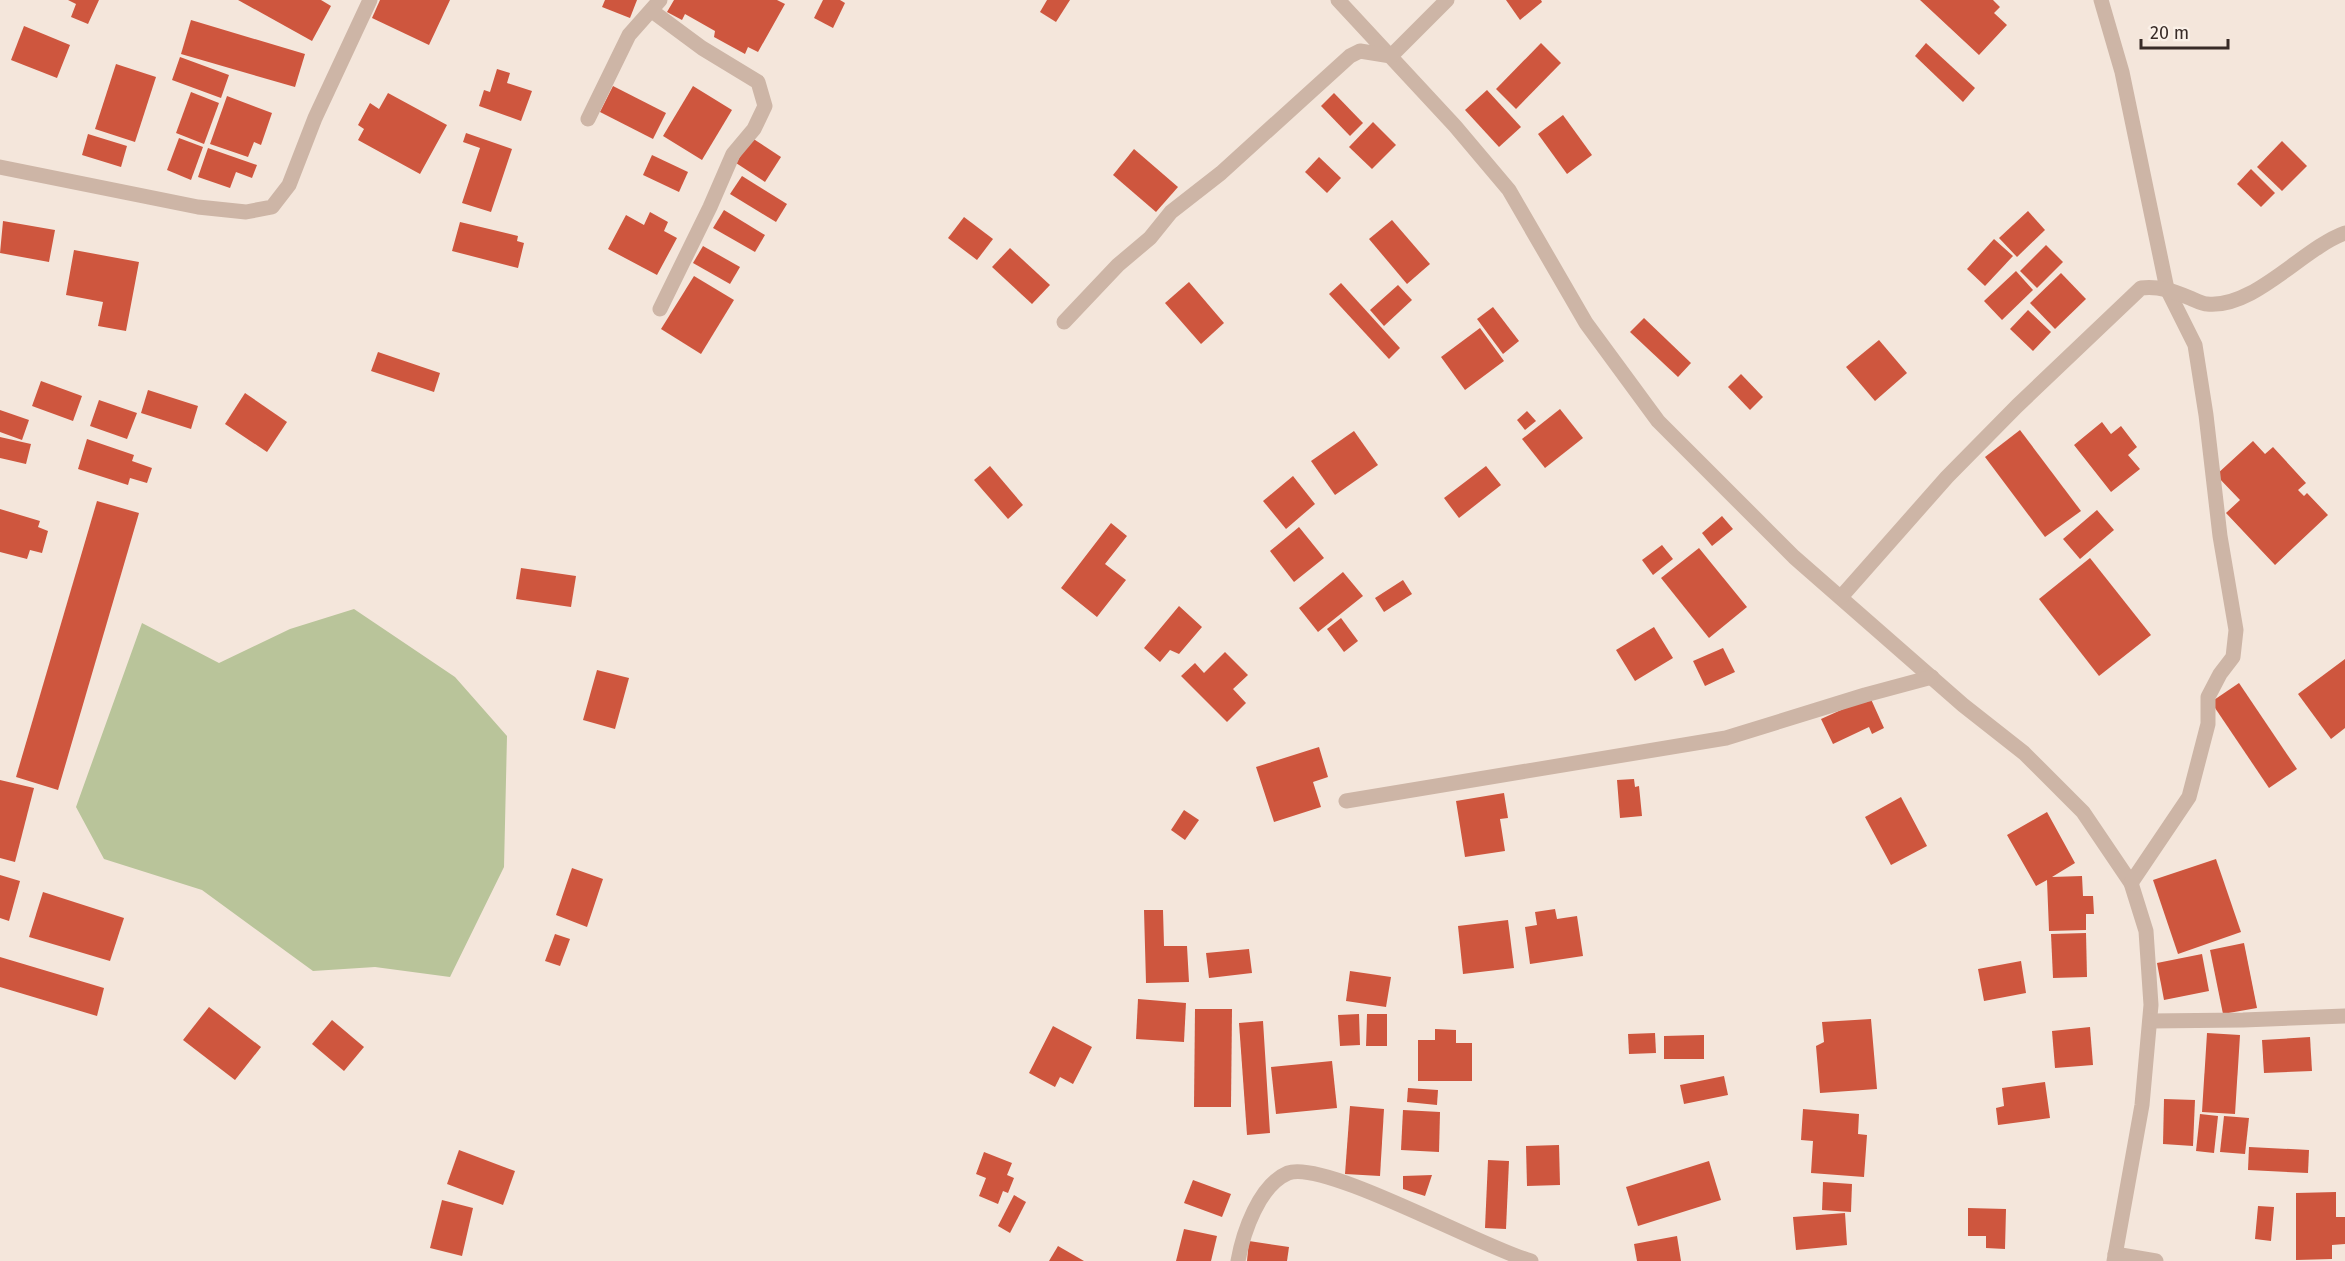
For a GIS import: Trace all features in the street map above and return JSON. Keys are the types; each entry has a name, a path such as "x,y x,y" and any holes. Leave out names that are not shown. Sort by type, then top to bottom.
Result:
{"street":[{"path":"0,167 198,207 246,212 272,207 289,185 315,118 370,0"},
{"path":"1338,0 1455,126 1509,190 1586,323 1658,421 1794,557 1932,677 2024,753 2083,812 2131,883 2146,931 2151,1005 2142,1105 2115,1258 2156,1261"},
{"path":"1391,56 1447,0"},
{"path":"2101,0 2122,72 2167,289 2195,345 2220,536 2236,630 2233,657 2220,674 2208,697 2208,724 2189,797 2131,883"},
{"path":"588,118 629,35 656,5 702,48 758,82 765,106 754,129 733,154 660,309"},
{"path":"1064,322 1118,265 1150,238 1171,212 1221,172 1350,57 1360,51 1391,56"},
{"path":"1841,597 1947,477 2017,406 2141,288 2167,289 2207,304 2228,302 2257,290 2305,256 2336,236 2345,233"},
{"path":"1346,801 1726,738 1932,677"},
{"path":"2150,1021 2345,1016"},
{"path":"1238,1261 1242,1238 1267,1187 1289,1173 1317,1174 1431,1217 1514,1257 1531,1261"}],"green space":[{"path":"354,609 455,677 507,736 504,867 450,977 375,967 313,971 202,890 104,859 76,807 142,623 219,663 290,629"}],"building":[{"path":"68,0 99,0 88,24 71,17 76,4"},
{"path":"238,0 321,0 331,6 312,41"},
{"path":"380,0 450,0 429,45 372,18"},
{"path":"605,0 637,0 630,18 602,7"},
{"path":"674,0 777,0 785,4 758,52 748,47 745,54 714,37 715,31 685,14 682,20 667,12"},
{"path":"823,0 840,0 845,3 833,28 814,18"},
{"path":"1047,0 1070,0 1056,22 1040,12"},
{"path":"1506,0 1541,0 1542,2 1520,20"},
{"path":"1920,0 1993,0 2000,7 1994,13 2007,25 1979,55"},
{"path":"191,20 305,54 295,87 181,54"},
{"path":"24,26 70,45 57,78 11,60"},
{"path":"1541,43 1561,63 1516,109 1496,89"},
{"path":"1926,43 1975,88 1963,102 1915,56"},
{"path":"180,57 229,75 221,98 172,80"},
{"path":"116,64 156,77 135,142 95,129"},
{"path":"497,69 510,73 507,83 532,91 521,121 479,106 484,90 490,92"},
{"path":"613,86 666,113 653,139 600,112"},
{"path":"693,86 732,110 702,160 663,136"},
{"path":"1487,90 1521,127 1499,147 1465,110"},
{"path":"191,92 219,103 204,144 176,133"},
{"path":"388,93 447,125 420,174 358,140 364,129 358,125 370,103 379,109"},
{"path":"1334,93 1363,123 1350,136 1321,106"},
{"path":"227,96 272,113 261,145 254,142 248,157 210,144"},
{"path":"1563,115 1592,155 1567,174 1538,134"},
{"path":"1373,122 1396,145 1372,169 1349,147"},
{"path":"466,133 512,149 491,212 462,203 480,148 463,142"},
{"path":"88,134 127,146 121,167 82,155"},
{"path":"179,138 203,147 191,180 167,170"},
{"path":"752,138 781,157 765,182 736,163"},
{"path":"2282,141 2307,166 2282,191 2257,167"},
{"path":"208,148 257,165 252,178 236,172 230,188 198,177"},
{"path":"1134,149 1178,187 1156,212 1113,175"},
{"path":"652,155 688,172 679,192 643,175"},
{"path":"1319,157 1341,178 1327,193 1305,172"},
{"path":"2251,169 2275,193 2261,207 2237,184"},
{"path":"742,176 787,204 776,222 730,194"},
{"path":"724,210 765,235 755,252 713,228"},
{"path":"2028,211 2045,230 2017,257 1999,238"},
{"path":"650,212 668,222 664,231 677,238 657,275 608,249 626,215 644,225"},
{"path":"964,217 993,239 977,260 948,238"},
{"path":"1392,220 1430,264 1407,284 1369,239"},
{"path":"3,221 55,230 49,262 0,253"},
{"path":"460,222 518,236 517,241 524,243 518,268 452,251"},
{"path":"1994,239 2013,256 1985,286 1967,269"},
{"path":"2046,245 2063,262 2037,288 2020,271"},
{"path":"703,246 740,267 730,284 693,263"},
{"path":"1010,248 1050,285 1032,304 992,267"},
{"path":"74,250 139,262 126,331 98,326 103,302 66,295"},
{"path":"2016,271 2033,290 2002,320 1984,301"},
{"path":"2061,273 2086,299 2055,329 2030,303"},
{"path":"694,276 734,300 701,354 661,329"},
{"path":"1189,282 1224,323 1201,344 1165,303"},
{"path":"1341,283 1400,348 1389,359 1329,294"},
{"path":"1398,285 1412,300 1384,326 1370,310"},
{"path":"1493,307 1519,341 1503,354 1477,319"},
{"path":"2028,310 2051,332 2033,351 2010,329"},
{"path":"1644,318 1691,363 1678,377 1630,332"},
{"path":"1480,328 1504,361 1465,390 1441,357"},
{"path":"1879,340 1907,373 1875,401 1846,367"},
{"path":"378,352 440,373 434,392 371,371"},
{"path":"1741,374 1763,397 1750,410 1728,387"},
{"path":"41,381 82,396 73,421 32,406"},
{"path":"148,390 198,406 191,429 141,413"},
{"path":"245,393 287,422 267,452 225,424"},
{"path":"99,400 137,413 127,439 90,426"},
{"path":"1560,409 1583,438 1545,468 1522,439"},
{"path":"0,410 29,420 22,440 0,432"},
{"path":"1527,411 1536,421 1525,430 1517,420"},
{"path":"2102,422 2111,434 2121,426 2137,447 2128,455 2140,469 2111,492 2074,445"},
{"path":"2020,430 2081,511 2045,537 1985,457"},
{"path":"1354,431 1378,465 1335,495 1311,461"},
{"path":"0,437 31,444 26,464 0,458"},
{"path":"87,439 134,455 132,461 152,468 147,483 130,478 128,485 78,469"},
{"path":"2253,441 2265,454 2273,447 2306,483 2298,490 2304,496 2307,493 2328,515 2275,565 2226,513 2240,500 2216,475"},
{"path":"990,466 1023,505 1008,519 974,480"},
{"path":"1486,466 1501,485 1459,518 1444,498"},
{"path":"1293,476 1315,504 1286,529 1263,501"},
{"path":"97,501 139,513 58,790 16,777"},
{"path":"0,509 40,521 38,527 48,531 42,553 30,550 27,559 0,552"},
{"path":"2097,510 2114,530 2080,559 2063,539"},
{"path":"1722,516 1733,529 1712,546 1702,533"},
{"path":"1111,523 1127,536 1105,564 1126,580 1097,617 1061,588"},
{"path":"1299,527 1324,558 1294,582 1270,551"},
{"path":"1662,545 1673,559 1653,575 1642,560"},
{"path":"1699,548 1747,607 1709,638 1661,578"},
{"path":"2090,558 2151,635 2099,676 2039,599"},
{"path":"521,568 576,576 571,607 516,599"},
{"path":"1343,572 1363,596 1318,632 1299,608"},
{"path":"1403,580 1412,594 1384,612 1375,598"},
{"path":"1179,606 1202,627 1179,654 1170,650 1160,662 1144,648"},
{"path":"1341,618 1358,641 1344,652 1327,629"},
{"path":"1654,627 1673,658 1635,681 1616,650"},
{"path":"1723,648 1735,672 1705,686 1693,661"},
{"path":"1225,652 1248,675 1233,689 1246,703 1227,722 1181,676 1195,663 1204,673"},
{"path":"2345,659 2345,728 2331,739 2298,694"},
{"path":"597,670 629,678 615,729 583,720"},
{"path":"2239,683 2297,769 2269,788 2211,702"},
{"path":"1870,697 1884,728 1872,734 1869,727 1833,744 1821,719"},
{"path":"1319,747 1328,777 1313,782 1321,807 1274,822 1256,767"},
{"path":"1634,779 1635,787 1639,786 1642,816 1620,818 1617,780"},
{"path":"0,780 34,788 15,862 0,858"},
{"path":"1504,793 1508,818 1500,819 1505,851 1465,857 1456,801"},
{"path":"1901,797 1927,846 1891,865 1865,817"},
{"path":"1184,810 1199,820 1185,840 1171,830"},
{"path":"2047,812 2075,863 2052,877 2082,876 2083,896 2093,896 2094,914 2086,914 2086,930 2049,931 2047,880 2036,886 2007,835"},
{"path":"2216,859 2241,932 2178,954 2153,880"},
{"path":"572,868 603,879 587,927 556,915"},
{"path":"0,875 20,881 9,921 0,918"},
{"path":"43,892 124,918 110,961 29,937"},
{"path":"1555,909 1557,919 1577,916 1583,956 1530,964 1525,927 1537,925 1535,912"},
{"path":"1144,910 1163,910 1164,946 1187,946 1189,982 1146,983"},
{"path":"1508,920 1514,968 1463,974 1458,926"},
{"path":"2086,933 2087,977 2053,978 2051,934"},
{"path":"555,934 570,939 560,966 545,961"},
{"path":"2244,943 2257,1008 2223,1014 2210,950"},
{"path":"1249,949 1252,973 1209,978 1206,953"},
{"path":"2202,954 2209,991 2164,1000 2157,963"},
{"path":"0,957 104,988 97,1016 0,987"},
{"path":"2021,961 2026,993 1984,1001 1978,969"},
{"path":"1350,971 1391,977 1386,1007 1346,1001"},
{"path":"1138,999 1186,1003 1184,1042 1136,1039"},
{"path":"209,1007 261,1047 235,1080 183,1040"},
{"path":"1195,1009 1232,1009 1231,1107 1194,1107"},
{"path":"1359,1014 1360,1045 1340,1046 1338,1015"},
{"path":"1367,1014 1387,1014 1387,1046 1366,1046"},
{"path":"1871,1019 1877,1089 1820,1093 1816,1046 1824,1042 1822,1022"},
{"path":"332,1020 364,1047 344,1071 312,1044"},
{"path":"1263,1021 1270,1133 1247,1135 1239,1023"},
{"path":"1053,1026 1092,1047 1073,1084 1060,1077 1055,1087 1029,1073"},
{"path":"2090,1027 2093,1065 2055,1068 2052,1031"},
{"path":"1435,1029 1456,1030 1456,1043 1472,1043 1472,1081 1418,1081 1418,1040 1435,1040"},
{"path":"1655,1033 1656,1053 1629,1054 1628,1034"},
{"path":"2207,1033 2240,1035 2235,1114 2202,1112"},
{"path":"1704,1035 1704,1059 1664,1059 1664,1036"},
{"path":"2310,1037 2312,1071 2264,1073 2262,1040"},
{"path":"1332,1061 1337,1108 1276,1114 1271,1067"},
{"path":"1724,1076 1728,1095 1684,1104 1680,1085"},
{"path":"2045,1082 2050,1118 1998,1125 1996,1108 2004,1106 2002,1088"},
{"path":"1408,1088 1438,1090 1437,1105 1407,1102"},
{"path":"2164,1099 2195,1100 2193,1146 2163,1144"},
{"path":"1350,1106 1384,1109 1380,1176 1345,1174"},
{"path":"1803,1109 1859,1114 1858,1134 1867,1135 1864,1177 1811,1173 1813,1141 1801,1140"},
{"path":"1403,1110 1440,1112 1439,1152 1401,1150"},
{"path":"2200,1114 2218,1116 2214,1153 2196,1151"},
{"path":"2224,1116 2249,1118 2245,1154 2220,1152"},
{"path":"1559,1145 1560,1185 1527,1186 1526,1146"},
{"path":"2249,1147 2309,1150 2308,1173 2248,1170"},
{"path":"459,1150 515,1171 503,1205 447,1184"},
{"path":"984,1152 1012,1163 1007,1175 1014,1178 1008,1193 1003,1191 998,1204 979,1196 986,1178 976,1174"},
{"path":"1488,1160 1509,1161 1506,1229 1485,1228"},
{"path":"1709,1161 1721,1200 1638,1226 1626,1187"},
{"path":"1432,1175 1425,1196 1403,1189 1403,1176"},
{"path":"1193,1180 1231,1194 1222,1217 1184,1203"},
{"path":"1823,1182 1852,1184 1851,1212 1822,1210"},
{"path":"2336,1192 2336,1217 2345,1217 2345,1244 2332,1245 2332,1259 2296,1260 2296,1193"},
{"path":"1014,1195 1026,1202 1010,1233 998,1226"},
{"path":"442,1200 473,1208 462,1256 430,1248"},
{"path":"2258,1206 2274,1207 2271,1241 2255,1239"},
{"path":"1968,1208 2006,1209 2005,1249 1986,1248 1986,1236 1968,1236"},
{"path":"1845,1213 1847,1245 1796,1250 1793,1217"},
{"path":"1184,1229 1217,1236 1211,1261 1176,1261"},
{"path":"1677,1236 1681,1261 1637,1261 1634,1244"},
{"path":"1249,1241 1289,1247 1287,1261 1247,1261"},
{"path":"1058,1246 1084,1261 1049,1261"}]}
